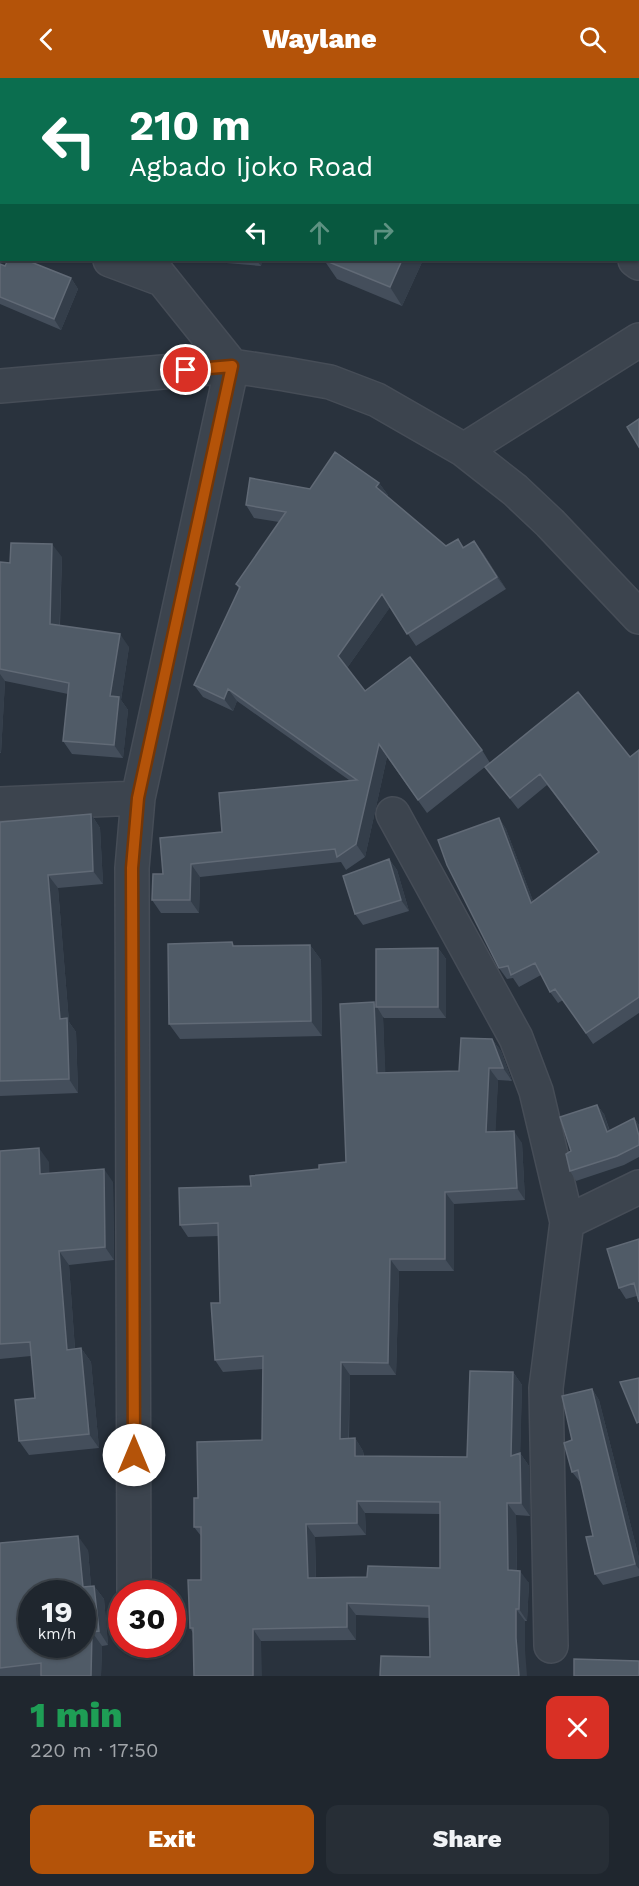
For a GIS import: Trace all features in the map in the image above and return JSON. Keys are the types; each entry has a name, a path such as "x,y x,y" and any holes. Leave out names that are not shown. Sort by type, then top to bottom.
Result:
{"street":[{"path":"115,261 154,269 232,366"},
{"path":"464,450 639,340"},
{"path":"134,1580 132,868 138,798 232,366"},
{"path":"0,386 232,366 330,382 377,400 464,450 515,490 550,523 639,617"},
{"path":"0,804 138,798"},
{"path":"393,814 516,1038 536,1091 567,1222 546,1388 551,1646"},
{"path":"567,1222 639,1187"}],"building":[{"path":"8,261 28,261 71,278 54,319 0,297 0,264 5,266"},
{"path":"326,261 402,261 390,287"},
{"path":"639,419 639,447 627,427"},
{"path":"335,452 379,483 376,487 446,546 458,539 463,548 474,541 497,577 407,634 382,594 338,656 365,691 410,657 482,750 418,800 379,744 356,844 337,857 335,849 191,864 190,900 152,900 153,874 163,874 160,838 222,832 219,793 357,780 228,689 224,699 194,685 240,587 236,584 286,512 246,505 250,478 310,489"},
{"path":"11,543 52,544 50,624 120,634 110,696 119,697 114,745 63,741 69,683 0,669 0,562 10,563"},
{"path":"578,692 630,757 639,750 639,997 586,1033 555,989 550,992 535,963 511,975 508,966 499,968 447,865 438,840 499,818 531,903 599,852 540,774 510,798 485,767"},
{"path":"91,814 93,871 48,875 60,1019 67,1018 69,1079 0,1081 0,822"},
{"path":"389,859 401,900 355,914 343,876"},
{"path":"232,942 233,946 310,945 311,1021 169,1024 168,944"},
{"path":"438,948 438,1007 376,1007 376,949"},
{"path":"374,1002 377,1073 459,1071 461,1038 492,1039 503,1068 489,1068 486,1132 514,1131 517,1188 445,1192 445,1259 390,1259 388,1363 341,1362 340,1439 355,1438 355,1456 467,1457 470,1371 513,1372 511,1456 520,1453 521,1503 507,1503 508,1570 520,1571 519,1609 516,1609 519,1676 380,1676 381,1656 430,1657 429,1606 347,1603 347,1627 253,1629 253,1676 194,1676 193,1628 190,1628 188,1580 201,1580 201,1527 194,1527 194,1498 198,1498 197,1442 262,1440 263,1356 215,1360 211,1303 220,1303 218,1223 180,1225 179,1188 251,1186 250,1176 319,1169 319,1165 346,1162 340,1004","holes":["357,1501 440,1502 440,1568 368,1566 367,1577 308,1578 306,1524 357,1523"]},
{"path":"597,1105 607,1132 634,1118 639,1145 617,1156 570,1171 566,1154 571,1151 560,1117"},
{"path":"39,1148 40,1174 104,1169 105,1247 59,1251 67,1350 81,1348 89,1434 19,1441 15,1400 35,1398 30,1342 0,1344 0,1151"},
{"path":"639,1239 639,1302 634,1283 619,1288 607,1249"},
{"path":"639,1378 639,1422 637,1423 620,1382"},
{"path":"592,1389 635,1564 595,1574 586,1537 593,1536 578,1470 572,1472 564,1443 572,1440 562,1396"},
{"path":"78,1536 82,1580 18,1580 18,1658 91,1658 91,1676 41,1676 41,1663 0,1668 0,1543"},
{"path":"96,1604 99,1631 96,1631"},
{"path":"574,1659 639,1661 639,1676 574,1676"}],"route":[{"path":"134,1455 132,868 138,798 232,366 186,370"}]}
